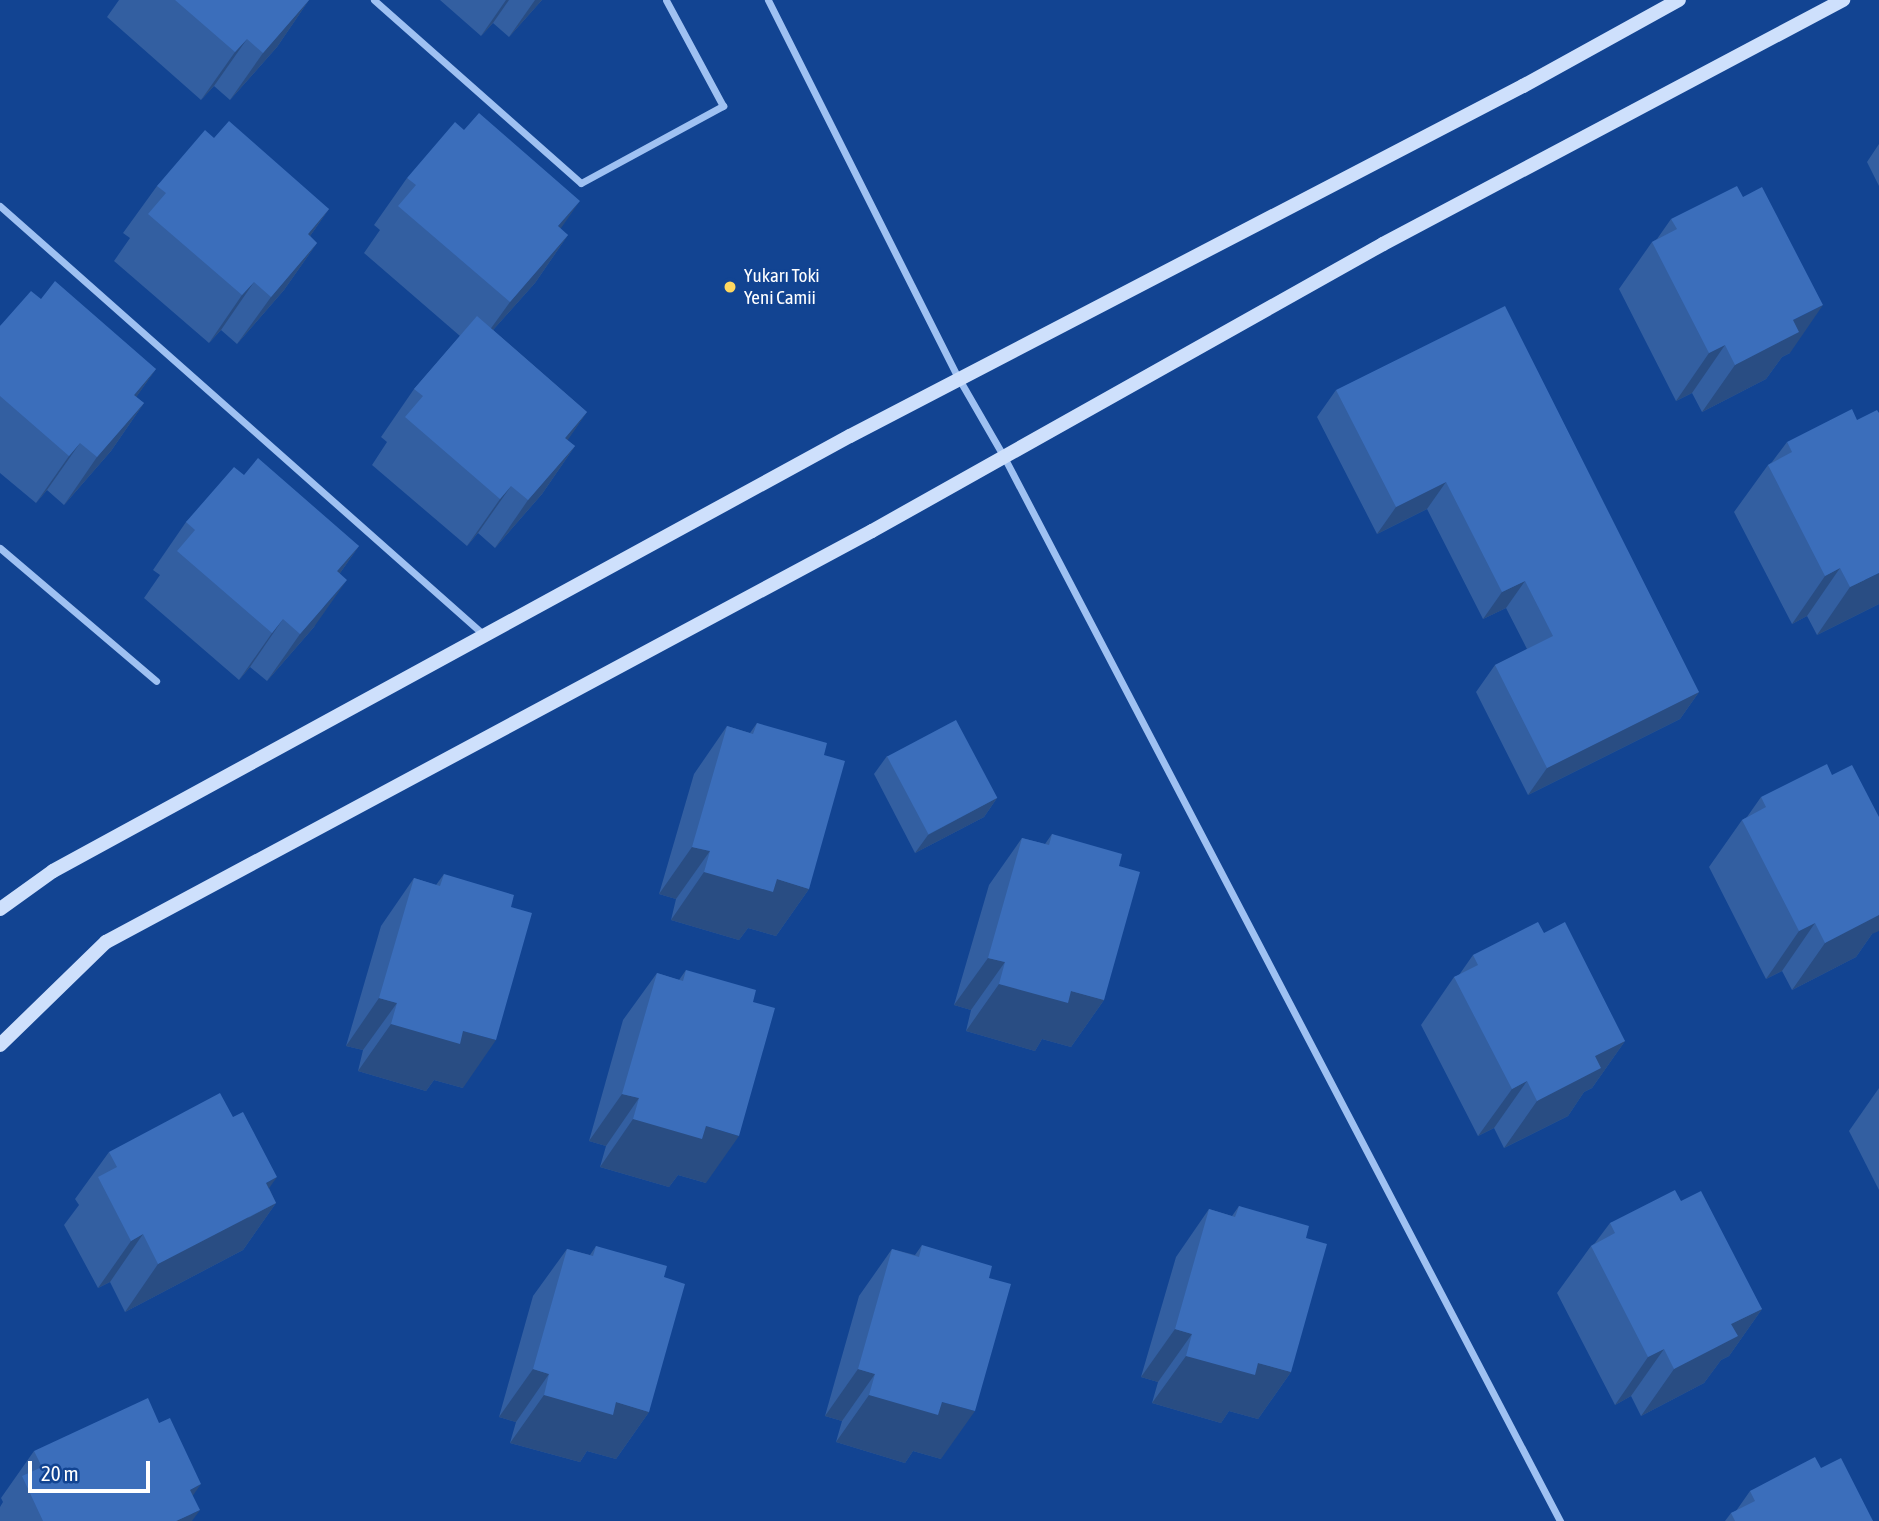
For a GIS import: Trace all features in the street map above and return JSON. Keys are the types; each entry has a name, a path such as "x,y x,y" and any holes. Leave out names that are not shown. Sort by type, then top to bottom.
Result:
{"street":[{"path":"374,0 581,183 723,106 667,3 679,0"},
{"path":"768,0 959,379 1004,457 1560,1521"},
{"path":"0,909 53,871 484,635 959,379 1523,86 1679,0"},
{"path":"0,1045 106,942 872,531 1382,244 1843,0"},
{"path":"0,219 3,209 484,635"},
{"path":"0,548 156,681"}],"building":[{"path":"175,0 309,0 263,53 247,39 235,52"},
{"path":"479,113 580,201 558,226 568,235 510,302 398,206 416,185 407,178 455,122 464,130"},
{"path":"229,121 329,209 308,234 317,243 271,297 254,282 242,295 148,214 166,193 157,186 205,130 214,138"},
{"path":"1737,186 1743,197 1762,187 1823,305 1793,320 1799,332 1735,365 1725,345 1709,353 1652,242 1677,229 1671,219"},
{"path":"55,281 156,369 134,395 144,403 97,457 80,443 69,456 0,396 0,326 31,291 41,299"},
{"path":"1505,306 1699,692 1547,768 1495,665 1553,636 1525,581 1502,592 1446,482 1396,507 1336,390"},
{"path":"477,316 587,412 565,438 575,446 528,500 511,486 500,499 405,417 423,396 414,389"},
{"path":"1852,409 1857,420 1877,410 1879,413 1879,573 1850,587 1840,568 1825,576 1768,465 1792,452 1787,442"},
{"path":"258,458 359,546 337,571 347,580 300,634 283,619 272,633 177,551 195,530 186,522 234,467 244,475"},
{"path":"956,720 997,798 928,834 887,757"},
{"path":"757,723 827,743 824,755 845,761 809,889 777,879 773,892 704,872 710,851 692,847 727,726 753,734"},
{"path":"1827,764 1832,775 1852,765 1879,817 1879,915 1825,943 1815,923 1799,931 1742,820 1766,807 1761,797"},
{"path":"1052,834 1122,854 1119,866 1140,872 1104,1000 1071,991 1068,1003 999,984 1005,962 988,958 1022,838 1049,845"},
{"path":"444,874 514,895 511,907 532,913 496,1040 463,1031 460,1044 391,1024 397,1003 379,998 414,878 440,886"},
{"path":"1538,922 1544,933 1565,922 1625,1041 1595,1056 1601,1068 1537,1101 1527,1081 1512,1089 1454,977 1478,965 1473,955"},
{"path":"686,970 756,990 753,1002 775,1008 739,1136 706,1126 702,1139 633,1119 639,1098 622,1094 657,973 683,981"},
{"path":"220,1093 233,1117 243,1112 277,1177 266,1183 276,1203 158,1264 143,1234 131,1241 98,1177 117,1167 109,1152"},
{"path":"1675,1190 1681,1201 1701,1191 1762,1309 1731,1324 1738,1336 1674,1369 1664,1349 1648,1357 1591,1246 1615,1233 1610,1223"},
{"path":"1239,1206 1309,1226 1306,1238 1327,1244 1291,1372 1258,1363 1255,1375 1186,1356 1192,1334 1175,1329 1209,1209 1235,1217"},
{"path":"922,1245 992,1266 989,1278 1011,1284 975,1411 942,1402 938,1415 869,1395 875,1374 858,1369 892,1249 919,1257"},
{"path":"596,1246 667,1266 664,1277 685,1284 649,1412 616,1402 613,1415 544,1395 549,1374 533,1369 567,1249 593,1256"},
{"path":"148,1398 159,1423 170,1418 201,1484 190,1490 200,1510 176,1521 43,1521 22,1476 42,1467 34,1451"},
{"path":"1815,1457 1821,1468 1841,1458 1873,1521 1735,1521 1731,1513 1755,1501 1750,1491"}],"place":[{"name":"Yukarı Toki Yeni Camii","path":"730,287"}]}
